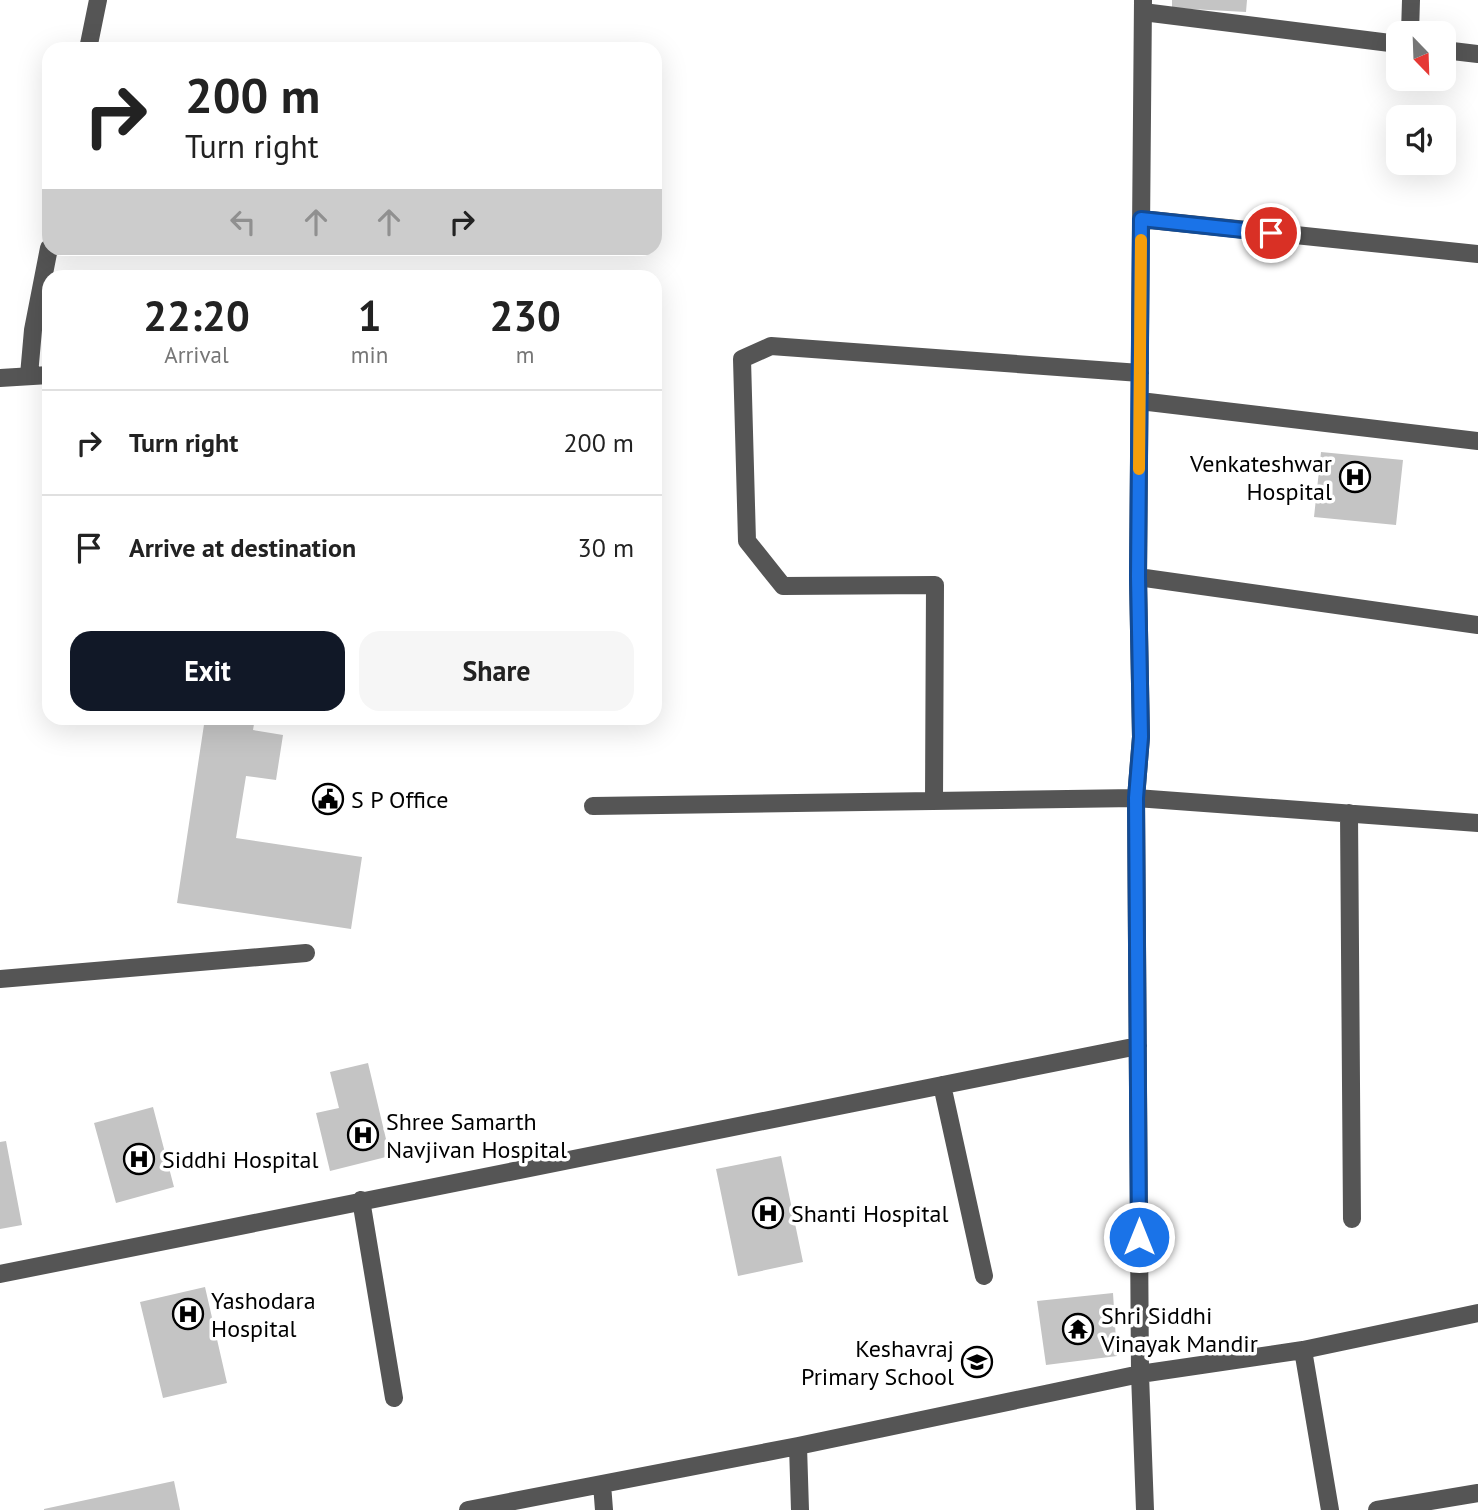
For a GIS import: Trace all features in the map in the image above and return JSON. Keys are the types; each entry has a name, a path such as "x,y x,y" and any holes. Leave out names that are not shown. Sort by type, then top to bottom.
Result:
{"street":[{"path":"89,42 98,0"},
{"path":"1410,0 1410,21"},
{"path":"1145,1510 1140,1374 1136,798 1141,737 1138,577 1143,6 1386,42"},
{"path":"1456,51 1478,54"},
{"path":"1141,219 1478,254"},
{"path":"29,375 33,330 42,284"},
{"path":"934,801 935,585 783,586 747,541 743,359 771,346 1140,373"},
{"path":"0,378 42,375"},
{"path":"1140,401 1478,441"},
{"path":"1138,577 1478,625"},
{"path":"593,806 1136,798 1478,823"},
{"path":"1349,813 1352,1219"},
{"path":"0,979 306,953"},
{"path":"0,1274 1138,1046"},
{"path":"942,1085 984,1276"},
{"path":"361,1200 394,1398"},
{"path":"468,1510 798,1446 1140,1374 1303,1350 1478,1313"},
{"path":"1303,1350 1330,1510"},
{"path":"798,1446 800,1510"},
{"path":"602,1484 604,1510"},
{"path":"1377,1510 1478,1493"}],"building":[{"path":"1172,0 1247,0 1246,12 1172,8"},
{"path":"1321,452 1403,460 1396,525 1314,517"},
{"path":"204,725 254,725 253,730 283,735 276,780 246,776 236,838 362,857 351,929 177,903"},
{"path":"368,1063 390,1156 330,1171 316,1113 339,1108 330,1072"},
{"path":"153,1107 174,1187 116,1203 94,1123"},
{"path":"6,1141 22,1225 0,1229 0,1142"},
{"path":"781,1156 803,1262 738,1276 716,1169"},
{"path":"205,1287 227,1383 163,1398 140,1302"},
{"name":"Shri Siddhi Vinayak Mandir","path":"1113,1293 1117,1356 1046,1365 1037,1301"},
{"path":"174,1481 180,1510 44,1510 44,1509"}],"slow traffic":[{"path":"1139,469 1141,240"}],"place":[{"name":"Venkateshwar Hospital","path":"1355,477"},
{"name":"S P Office","path":"328,799"},
{"name":"Shree Samarth Navjivan Hospital","path":"363,1135"},
{"name":"Siddhi Hospital","path":"139,1159"},
{"name":"Shanti Hospital","path":"768,1213"},
{"name":"Yashodara Hospital","path":"188,1314"},
{"name":"Shri Siddhi Vinayak Mandir","path":"1078,1329"},
{"name":"Keshavraj Primary School","path":"977,1362"}],"route":[{"path":"1139,1237 1136,798 1141,737 1138,577 1141,219 1271,233"}]}
